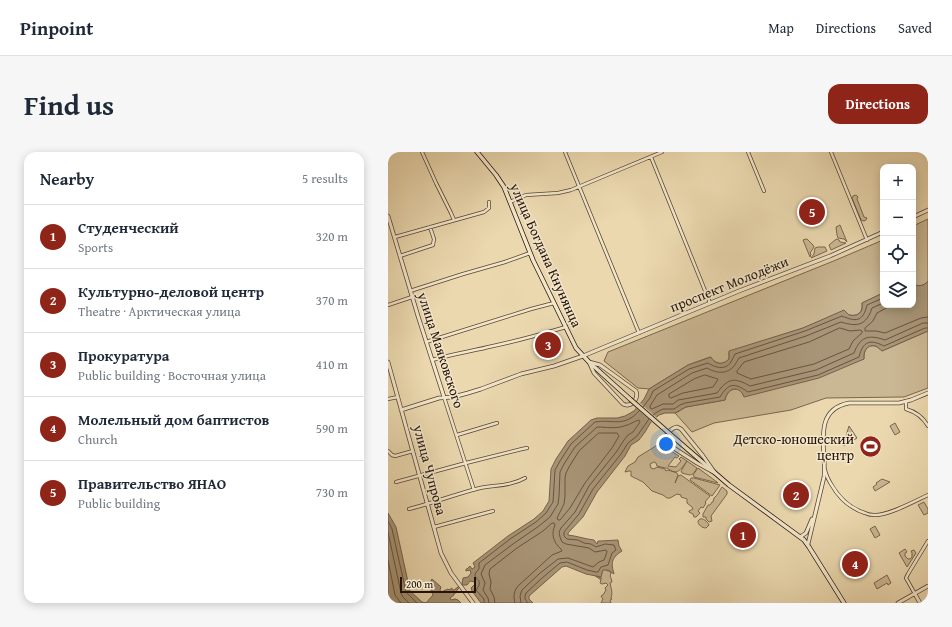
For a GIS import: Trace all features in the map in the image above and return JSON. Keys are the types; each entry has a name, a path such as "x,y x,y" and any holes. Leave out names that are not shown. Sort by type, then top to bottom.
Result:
{"main road":[{"name":"улица Богдана Кнунянца","path":"478,152 502,183 530,253 574,345 583,356 715,473 808,544"},
{"path":"808,544 844,603"}],"street":[{"path":"422,152 454,221"},
{"path":"565,152 639,333"},
{"path":"510,202 526,195 565,192 662,152"},
{"path":"748,152 764,191"},
{"path":"831,152 867,240"},
{"path":"651,157 710,303"},
{"path":"395,237 484,212 489,208 489,202"},
{"path":"916,216 928,210"},
{"name":"улица Маяковского","path":"388,216 426,342 474,490"},
{"path":"400,256 433,245 434,239 430,227"},
{"name":"проспект Молодёжи","path":"402,410 468,393 520,374 554,366 583,356 880,234"},
{"path":"410,291 530,253"},
{"path":"388,305 412,297"},
{"path":"426,342 554,303"},
{"path":"432,360 495,346 566,327"},
{"path":"589,362 600,365 636,391 636,399 630,405 626,406 622,404 594,373 589,362"},
{"name":"улица Чупрова","path":"388,364 443,558 448,568 473,603"},
{"path":"808,544 823,481 823,429 828,417 840,405 849,403 893,403 906,401 928,393"},
{"path":"388,399 398,397"},
{"path":"906,401 906,409 918,414 928,426"},
{"path":"456,435 497,424"},
{"path":"677,427 681,429 715,473 696,463 667,444 664,440 665,437 673,428 677,427"},
{"path":"396,482 527,448"},
{"path":"388,451 392,456 395,456 413,451"},
{"path":"824,465 827,477 836,493 844,502 852,508 873,515 889,512 928,495"},
{"path":"409,509 480,488 513,483 525,478"},
{"path":"799,537 807,532 815,510"},
{"path":"434,527 493,511"},
{"path":"920,603 906,578 928,541"},
{"path":"898,603 928,586"}],"shaded area":[{"path":"856,195 864,217 867,218 864,221 861,220 852,198"},
{"path":"928,219 928,281 921,286 916,286 916,225"},
{"path":"840,225 847,242 844,239 838,238 836,227"},
{"path":"807,239 814,247 810,253 810,257 803,240"},
{"path":"837,239 840,242 846,243 831,250 829,245"},
{"path":"880,241 880,294 862,303 861,311 855,315 849,315 844,311 803,328 729,352 729,359 724,363 717,363 710,357 688,365 649,389 638,388 604,361 608,352"},
{"path":"825,247 827,251 811,258 814,254 815,248"},
{"path":"928,331 928,388 904,397 826,398 791,410 714,423 692,432 675,413 686,407 725,400 728,393 733,389 739,390 744,396 864,359 865,351 869,346 875,346 882,351"},
{"path":"895,423 900,432 895,435 890,426"},
{"path":"849,426 857,438 844,446 842,442 845,439"},
{"path":"659,444 679,456 677,458 675,457 668,466 676,467 681,461 679,459 681,457 687,461 678,471 674,472 678,475 675,483 678,476 681,475 710,496 705,502 706,503 703,508 701,507 698,511 700,513 694,517 693,514 689,512 693,509 692,507 687,503 687,499 681,497 681,495 677,494 667,498 652,491 643,482 631,476 631,471 625,472 628,466 635,462 638,457","holes":["654,462 657,466 667,468 674,472 668,470 666,471 665,469 657,467 654,469 651,468 650,464"]},
{"path":"687,461 697,468 691,475 682,473 681,471"},
{"path":"698,468 718,483 694,477 693,475"},
{"path":"691,478 720,485 712,496 690,480"},
{"path":"882,479 890,482 875,491 873,487"},
{"path":"722,487 727,491 727,494 711,516 712,521 709,522 706,517 703,517 703,514 708,505 713,502 714,498"},
{"path":"924,502 928,509 928,513 924,515 918,505"},
{"path":"700,519 704,519 709,525 706,528 699,525 698,521"},
{"path":"875,526 880,535 875,538 870,529"},
{"path":"905,549 907,552 905,553 905,556 908,559 912,557 911,551 914,550 916,553 907,567 899,553"},
{"path":"604,568 611,573 611,603 601,603 603,599 601,596 608,585 606,583 600,583 601,580 594,575 602,579 598,574 602,574 601,572"},
{"path":"887,575 891,583 888,585 887,583 877,589 874,583"}],"water":[{"path":"928,281 928,331 882,351 876,346 868,347 864,353 864,359 819,378 744,397 739,390 733,389 728,393 725,400 686,407 675,413 665,413 659,415 651,422 639,440 631,445 625,456 597,492 583,517 568,533 568,535 594,540 597,544 598,541 618,540 622,551 614,558 612,567 614,574 608,570 603,570 601,577 586,574 566,566 562,567 529,596 529,599 533,603 481,603 471,588 476,583 470,581 467,585 462,585 450,598 451,600 458,600 461,603 426,603 433,595 431,590 433,587 431,580 432,579 441,587 441,592 452,588 452,590 454,590 462,584 463,578 468,577 471,573 470,570 466,571 466,569 470,566 472,569 475,567 473,563 543,511 549,501 551,469 556,459 568,441 591,420 597,418 617,418 634,411 644,399 649,389 688,365 711,357 715,362 722,363 729,359 729,351 803,328 844,310 849,315 858,314 862,309 862,303 880,294 880,308 916,308 916,286 921,286"},
{"path":"388,513 396,527 410,591 422,602 426,603 388,603"}],"pier":[{"path":"639,402 658,419 653,423 635,407"}],"place":[{"name":"Правительство ЯНАО","path":"812,212"},
{"name":"Прокуратура","path":"548,345"},
{"name":"Детско-юношеский центр","path":"870,447"},
{"name":"Культурно-деловой центр","path":"796,495"},
{"name":"Студенческий","path":"743,535"},
{"name":"Молельный дом баптистов","path":"855,564"}]}
